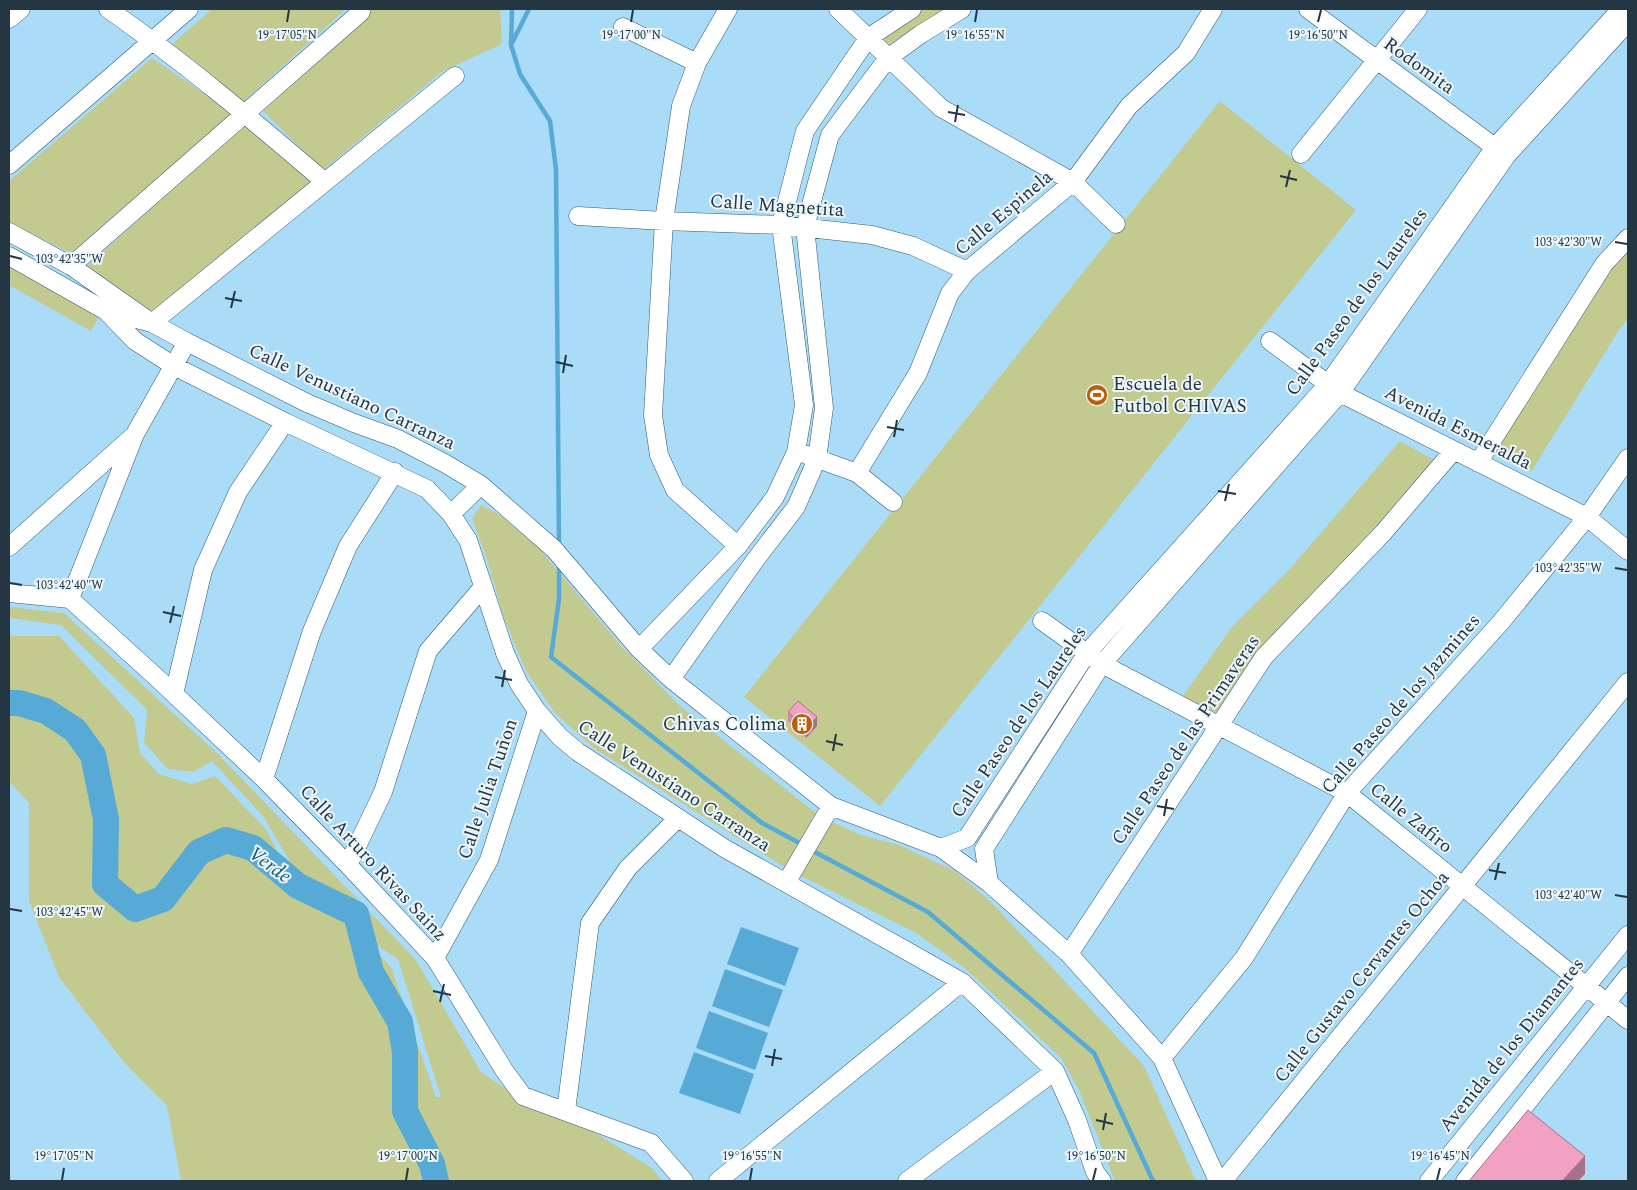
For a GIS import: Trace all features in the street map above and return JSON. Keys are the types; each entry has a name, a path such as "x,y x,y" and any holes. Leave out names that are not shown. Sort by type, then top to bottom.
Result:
{"street":[{"path":"9,19 21,9"},
{"path":"108,9 153,40 245,114 325,182"},
{"path":"9,165 189,9"},
{"path":"728,9 698,63 681,106 664,221 652,415 660,454 675,490 738,546"},
{"path":"838,9 941,108 1073,182 1116,224"},
{"path":"639,649 738,546 775,497 796,452 804,405 781,225 805,131 868,38 912,9"},
{"path":"671,679 756,559 796,508 817,459 824,408 806,227 830,135 888,58 921,34 962,9"},
{"name":"Calle Espinela","path":"857,473 918,373 950,293 967,271 1073,182 1129,106 1186,53 1213,9"},
{"name":"Rodomita","path":"1308,9 1501,151"},
{"path":"1300,154 1418,9"},
{"name":"Calle Paseo de los Laureles","path":"989,883 984,849 1102,664 1334,388 1501,151 1620,9"},
{"path":"71,266 361,12"},
{"name":"Calle Paseo de los Laureles","path":"1501,151 1628,22"},
{"path":"624,27 698,63"},
{"path":"9,232 71,266 152,323 455,76"},
{"name":"Calle Magnetita","path":"578,216 781,225 872,236 913,246 967,271"},
{"path":"1478,462 1604,264 1628,238"},
{"name":"Calle Venustiano Carranza","path":"9,256 106,311 152,323 308,404 398,439 446,464 480,485 554,549 639,649 671,679 831,806 941,848 989,883 1069,954 1162,1058 1218,1181"},
{"name":"Calle Venustiano Carranza","path":"106,311 135,341 174,366 286,422 427,488 451,514 468,540 505,653 519,684 537,711 560,737 578,752 724,848 962,982 1055,1071 1077,1120 1093,1178"},
{"name":"Avenida Esmeralda","path":"1270,341 1334,388 1588,517 1628,550"},
{"path":"9,592 70,599 135,434 187,342"},
{"name":"Calle Paseo de los Laureles","path":"941,848 967,838 1088,653 1334,388"},
{"path":"174,694 203,570 238,492 286,422"},
{"path":"9,546 135,434"},
{"name":"Calle Paseo de las Primaveras","path":"1069,954 1264,657 1383,533 1454,450"},
{"path":"796,452 857,473 893,502"},
{"name":"Calle Paseo de los Jazmines","path":"1162,1058 1244,958 1347,793 1501,622 1588,517 1628,458"},
{"path":"264,779 312,631 348,546 395,472"},
{"path":"451,514 480,485"},
{"path":"348,865 383,792 428,651 482,587"},
{"name":"Calle Arturo Rivas Sainz","path":"70,599 264,779 435,958 504,1070 524,1096 651,1143 684,1181"},
{"name":"Calle Zafiro","path":"1042,621 1102,664 1347,793 1628,1020"},
{"name":"Calle Gustavo Cervantes Ochoa","path":"1223,1181 1628,682"},
{"name":"Calle Julia Tuñon","path":"435,958 489,860 537,711"},
{"path":"786,883 831,806"},
{"path":"566,1111 590,923 628,868 678,818"},
{"name":"Avenida de los Diamantes","path":"1429,1181 1628,935"},
{"path":"1465,1181 1628,976"},
{"path":"718,1181 962,982"},
{"path":"907,1181 1055,1071"}],"green space":[{"path":"212,9 346,9 243,102 171,45"},
{"path":"370,9 500,9 502,44 443,71 323,170 263,111"},
{"path":"922,9 947,9 888,45 881,35"},
{"path":"152,58 233,113 71,253 9,223 9,181"},
{"name":"Escuela de Futbol CHIVAS","path":"1220,101 1356,210 880,806 744,697"},
{"path":"245,124 315,180 152,313 86,267"},
{"path":"1628,247 1628,319 1619,330 1531,472 1491,451 1611,264"},
{"path":"9,264 100,315 91,331 9,285"},
{"path":"1400,441 1439,463 1218,716 1183,696 1232,627 1289,570"},
{"path":"481,505 502,516 537,546 622,647 680,706 821,817 861,835 899,845 955,871 991,902 1144,1066 1196,1181 1115,1181 1079,1090 1061,1058 966,969 918,934 791,871 595,749 555,713 526,671 504,618 487,559 472,518"},
{"path":"9,607 64,613 219,755 416,960 481,1072 528,1104 589,1129 652,1168 662,1181 181,1181 167,1106 123,1061 59,977 29,901 29,803 9,781 9,636 59,636 134,718 140,753 159,774 192,784 215,776 265,828 303,898 348,923 391,967 436,1097 441,1097 398,959 373,943 361,912 300,879 263,816 212,761 193,772 168,769 144,743 147,710 61,625 9,618"}],"water":[{"path":"741,927 799,948 785,986 727,964"},
{"path":"725,969 783,990 769,1027 712,1006"},
{"path":"709,1011 768,1033 755,1070 696,1048"},
{"path":"694,1052 754,1074 740,1114 679,1093"}],"building":[{"path":"798,701 817,717 806,729 788,712"},
{"path":"1528,1110 1585,1156 1562,1181 1469,1181"}],"waterway":[{"path":"512,9 511,45 520,74 550,121 556,170 559,547"},
{"path":"512,43 529,9"},
{"path":"559,564 559,599 551,657 762,823 805,846"},
{"name":"Verde","path":"9,703 19,703 46,711 75,730 93,755 106,819 105,884 135,909 163,899 199,852 226,840 253,848 298,886 356,914 371,972 400,1022 405,1052 405,1111 432,1164 436,1181"},
{"path":"811,850 928,912 1094,1053 1153,1181"}],"place":[{"name":"Escuela de Futbol CHIVAS","path":"1097,395"},
{"name":"Chivas Colima","path":"802,724"}]}
